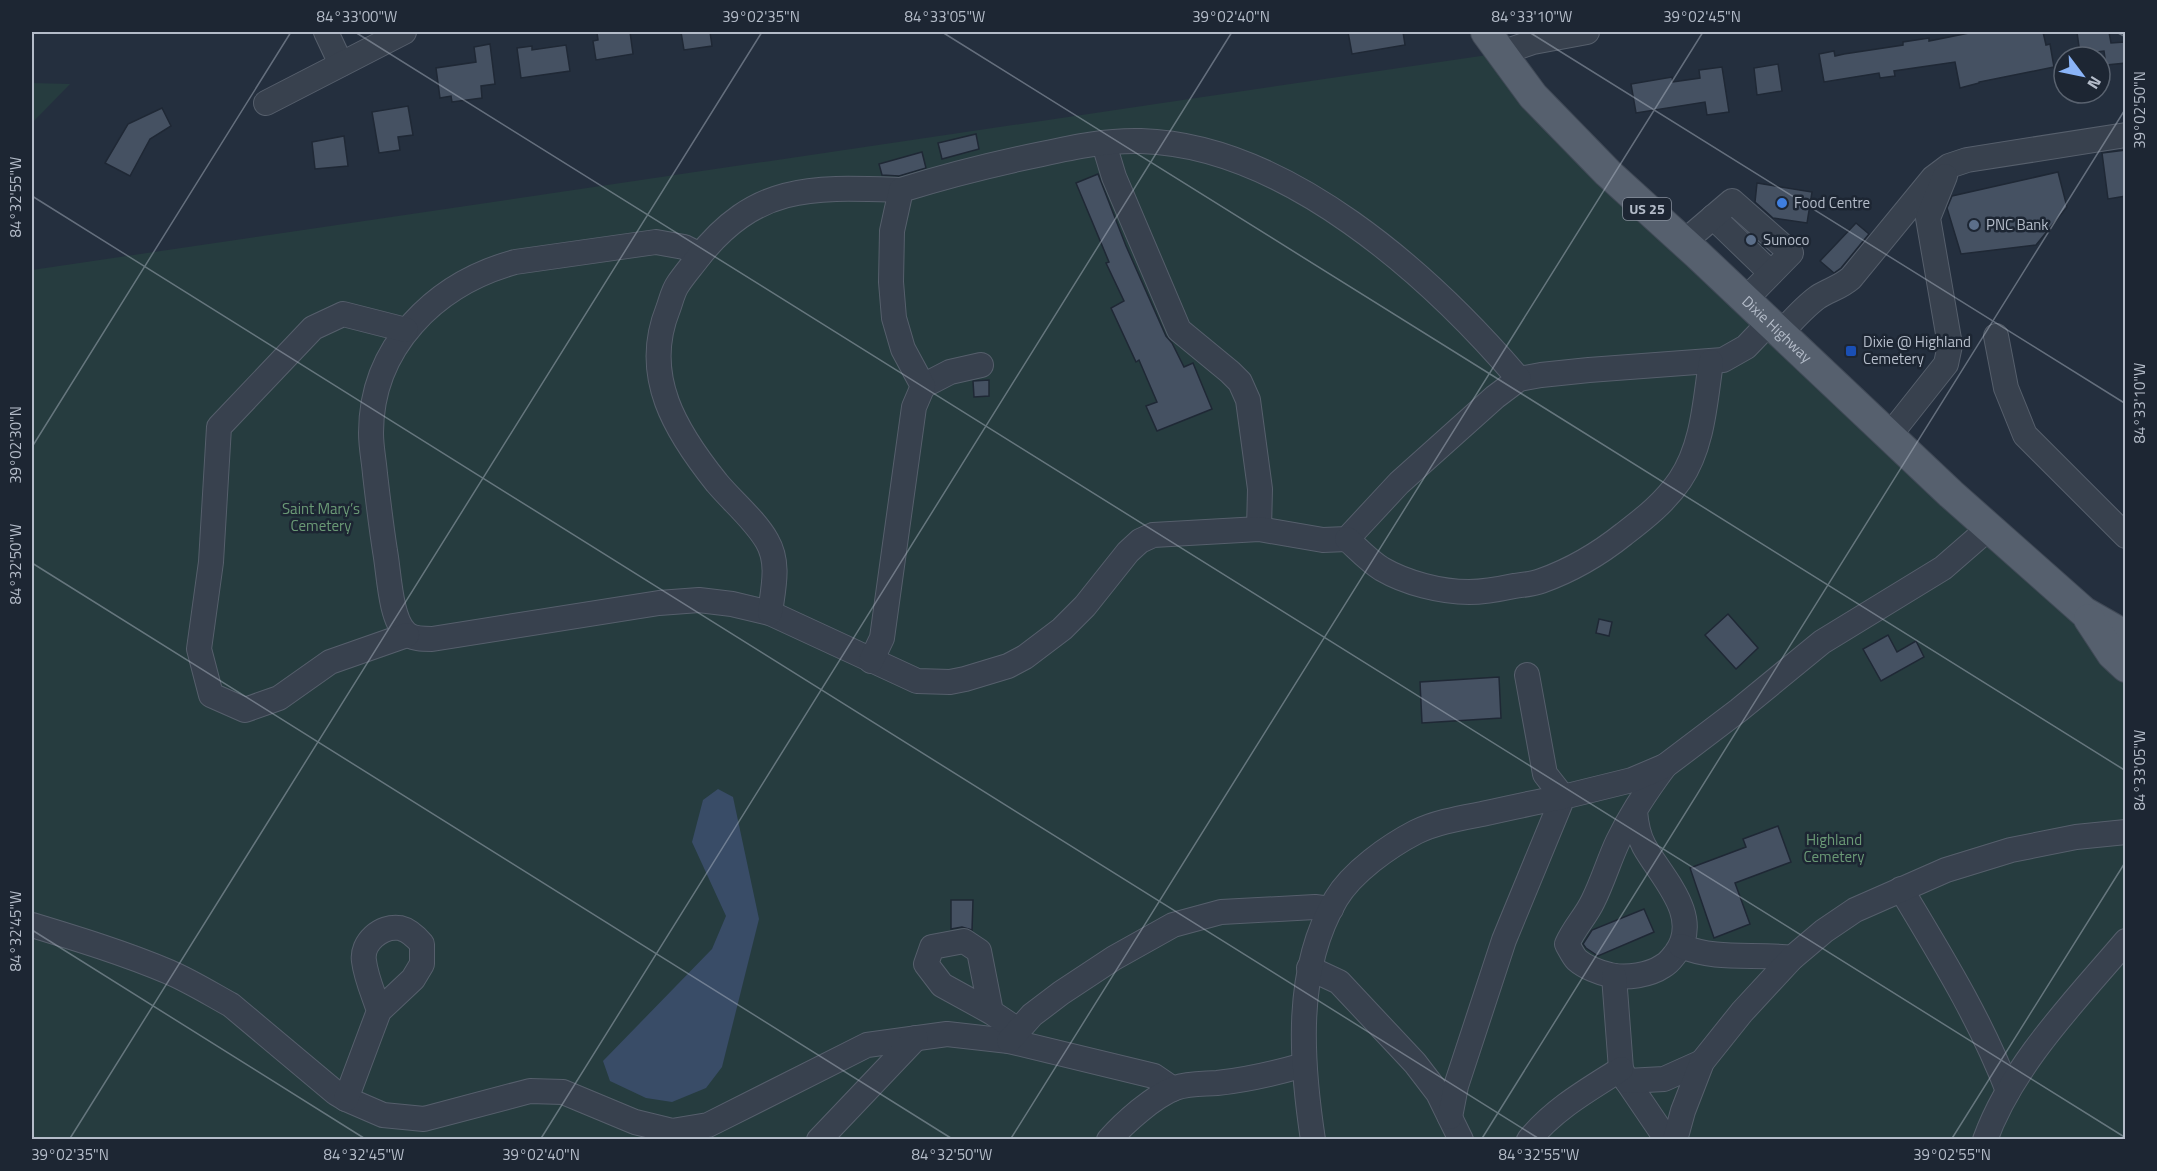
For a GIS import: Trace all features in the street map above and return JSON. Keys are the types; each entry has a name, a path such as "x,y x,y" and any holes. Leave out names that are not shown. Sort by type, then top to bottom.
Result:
{"main road":[{"name":"Dixie Highway","path":"1494,42 1533,96 1608,173 1989,528 2084,612 2126,636"},
{"name":"Dixie Highway","path":"2084,612 2112,654 2126,666"}],"street":[{"path":"326,32 341,64"},
{"path":"266,103 404,32"},
{"path":"1494,42 1533,42 1587,32"},
{"path":"1347,539 1399,483 1495,397 1519,379 1589,370 1722,360 1775,329 1851,278 1933,178 1949,166 1967,159 2126,135"},
{"path":"770,613 775,572 768,542 717,483 681,434 660,384 659,339 677,285 713,238 728,225 768,201 791,192 818,188 901,190 969,169 1085,145 1141,141 1196,148 1232,158 1270,174 1315,199 1383,246 1432,288 1485,340 1519,379"},
{"path":"1104,144 1119,187 1179,330 1240,382 1248,400 1260,489 1259,529"},
{"path":"1889,436 1946,364 1950,345 1928,218 1949,166"},
{"path":"901,190 891,231 894,318 903,350 923,386"},
{"path":"1684,242 1732,201 1791,253 1745,300"},
{"path":"407,635 396,620 371,435 372,414 381,379 406,330 425,309 452,289 495,267 515,262 656,242 684,247 700,255"},
{"path":"406,330 343,314 313,328 219,426 211,562 199,649 211,695 245,710 279,698 330,662 407,635 420,639 432,639 648,605 699,600 732,604 770,613 917,681 958,680 1008,666 1062,629 1085,606 1128,552 1140,541 1154,535 1259,529 1323,540 1347,539 1380,567 1393,574 1429,586 1467,592 1488,591 1538,582 1584,562 1644,519 1667,497 1690,463 1699,439 1711,362"},
{"path":"1995,336 2006,388 2025,435 2126,536"},
{"path":"871,661 882,638 914,407 923,386 950,372 981,365"},
{"path":"1313,1140 1303,1052 1309,968 1322,926 1337,897 1354,878 1385,851 1418,831 1455,819 1632,780 1665,766 1822,642 1943,568 1989,528"},
{"path":"1527,675 1545,774 1563,797"},
{"path":"1635,811 1637,831 1643,845 1678,901 1684,915 1685,930 1681,946 1667,963 1656,971 1639,975 1614,976 1601,973 1577,960 1567,944 1573,930 1584,918 1593,900 1618,841 1645,792 1665,766"},
{"path":"1450,1117 1456,1086 1504,939 1563,797"},
{"path":"1675,1140 1683,1111 1702,1062 1742,1012 1792,958 1824,931 1855,910 1946,870 2011,850 2076,837 2126,832"},
{"path":"1901,889 1976,1020 1998,1064 2008,1091"},
{"path":"1014,1035 1032,1015 1070,987 1114,958 1173,925 1221,912 1315,907 1331,909"},
{"path":"32,925 107,948 171,973 231,1005 336,1093 383,1115 424,1119 530,1090 563,1092 635,1122 672,1131 708,1125 867,1045 947,1034 1014,1035 1154,1076 1173,1089"},
{"path":"1985,1140 2008,1091 2027,1062 2126,941"},
{"path":"1681,946 1720,957 1768,955 1792,958"},
{"path":"1309,968 1339,982 1415,1064 1438,1093 1461,1140"},
{"path":"1614,976 1624,1075 1667,1140"},
{"path":"346,1099 380,1011"},
{"path":"991,1012 1014,1035"},
{"path":"819,1140 916,1038"},
{"path":"1529,1140 1539,1127 1562,1106 1624,1075 1664,1079 1702,1062"},
{"path":"1109,1140 1141,1110 1173,1089 1186,1085 1218,1083 1272,1074 1304,1065"}],"green space":[{"path":"1501,53 2125,667 2125,1139 32,1139 32,270"},
{"path":"32,83 70,84 32,123"}],"water":[{"path":"718,789 733,797 759,919 722,1067 706,1088 672,1102 646,1098 610,1081 603,1061 712,949 726,916 692,842 703,800"}],"building":[{"path":"597,32 630,32 633,54 596,60 593,41 598,40"},
{"path":"681,32 710,32 712,46 684,50"},
{"path":"1348,32 1403,32 1405,45 1352,54"},
{"path":"1974,32 2043,32 2046,45 2050,44 2052,67 1960,88 1955,62 1894,71 1895,76 1880,78 1879,73 1824,82 1819,54 1834,51 1835,56 1903,45 1903,42 1929,38 1929,41"},
{"path":"2077,32 2109,32 2111,43 2125,42 2126,63 2112,64 2112,45 2079,45"},
{"path":"490,44 495,84 481,86 482,98 452,102 451,96 440,98 436,68 476,62 474,47"},
{"path":"566,45 570,71 521,78 517,48 532,46 532,50"},
{"path":"1778,64 1782,91 1757,95 1754,68"},
{"path":"1722,67 1729,112 1707,115 1705,102 1636,113 1631,84 1672,77 1673,82 1700,78 1699,70"},
{"path":"408,106 413,135 398,137 400,150 379,153 372,112"},
{"path":"162,108 171,126 150,139 130,176 105,163 128,124"},
{"path":"976,134 979,149 942,159 938,143"},
{"path":"344,136 348,166 315,169 312,142"},
{"path":"2126,150 2126,196 2108,199 2102,153"},
{"path":"922,152 926,168 899,176 882,175 879,164"},
{"path":"2058,172 2067,207 2036,245 1961,254 1947,208 1952,196"},
{"path":"1098,174 1126,246 1166,336 1184,367 1193,363 1212,409 1157,431 1146,406 1157,402 1139,360 1136,362 1111,308 1124,301 1106,263 1109,262 1076,183"},
{"name":"Food Centre","path":"1757,183 1812,192 1807,223 1773,218 1755,202"},
{"path":"1856,223 1869,234 1841,268 1834,273 1820,261"},
{"path":"989,380 989,396 974,397 973,381"},
{"path":"1728,614 1758,648 1736,669 1705,635"},
{"path":"1599,619 1612,622 1609,636 1596,633"},
{"path":"1888,635 1897,652 1916,641 1924,657 1881,681 1863,649"},
{"path":"1499,677 1501,718 1422,723 1420,682"},
{"path":"1778,826 1791,862 1735,883 1750,924 1714,938 1690,868 1746,847 1743,839"},
{"path":"951,900 973,900 972,930 962,927 951,929"},
{"path":"1644,909 1654,932 1598,956 1583,944 1592,930"}],"place":[{"name":"Food Centre","path":"1782,203"},
{"name":"PNC Bank","path":"1974,225"},
{"name":"Sunoco","path":"1751,240"},
{"name":"Dixie @ Highland Cemetery","path":"1851,351"}],"park label":[{"name":"Saint Mary’s Cemetery","path":"321,518"},
{"name":"Highland Cemetery","path":"1834,848"}]}
